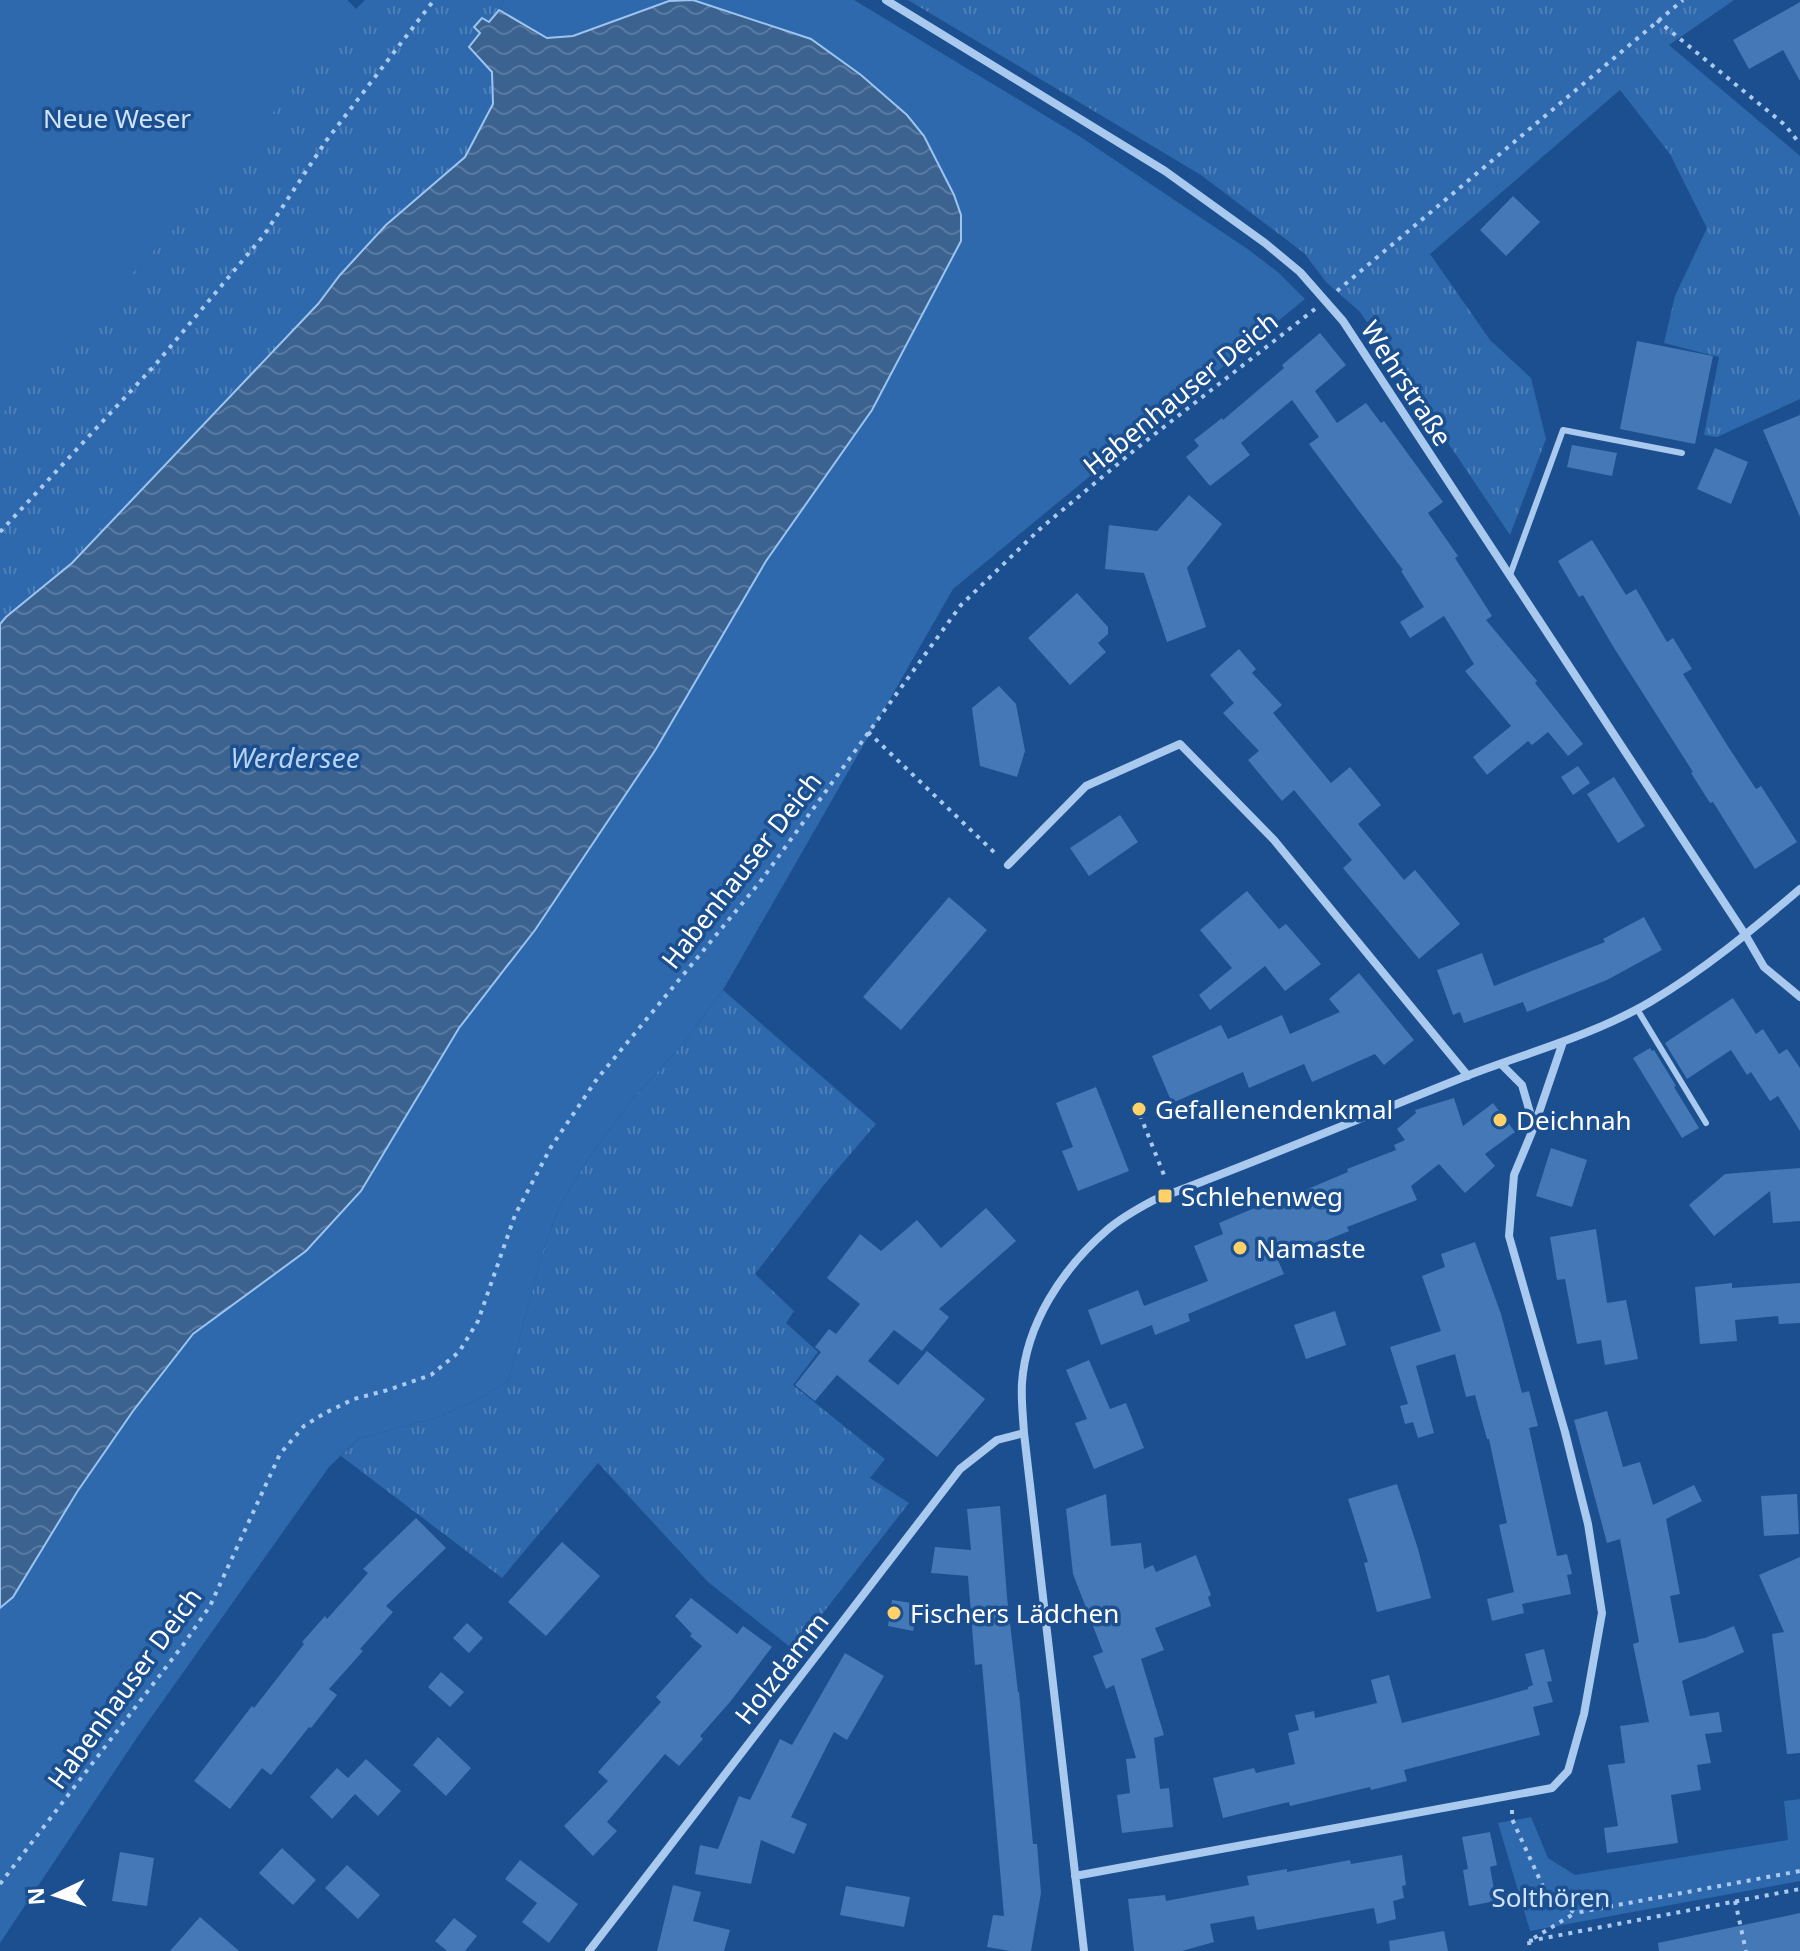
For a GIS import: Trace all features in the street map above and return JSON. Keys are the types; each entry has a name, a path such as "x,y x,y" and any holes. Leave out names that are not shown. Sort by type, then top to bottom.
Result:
{"street":[{"name":"Wehrstraße","path":"886,0 1165,171 1300,272 1343,321 1764,967 1800,997"},
{"path":"1008,865 1086,786 1180,744 1274,840 1468,1076"},
{"path":"1084,1951 1024,1433 1022,1384 1028,1343 1053,1292 1072,1266 1126,1215 1154,1200 1598,1028 1637,1009 1697,972 1746,936 1800,889"},
{"path":"1075,1876 1552,1788 1568,1771 1584,1714 1602,1613 1588,1524 1509,1236 1514,1175 1563,1042"},
{"path":"1501,1064 1522,1085 1534,1127"},
{"name":"Holzdamm","path":"589,1951 960,1469 997,1440 1024,1433"}],"lane":[{"path":"1510,575 1563,430 1682,453"},
{"path":"1637,1009 1706,1123"}],"path":[{"path":"0,532 155,365 264,235 326,141 434,0"},
{"name":"Habenhauser Deich","path":"0,1884 210,1606 280,1454 304,1426 354,1399 431,1375 459,1352 478,1321 515,1215 551,1147 597,1079 760,882 961,605 1041,528 1137,448 1325,301 1683,0"},
{"path":"1657,20 1785,125 1800,144"},
{"path":"868,732 1008,865"},
{"path":"1140,1115 1172,1193"},
{"path":"1510,1796 1512,1819 1545,1891 1575,1913"},
{"path":"1529,1941 1575,1913 1800,1871"},
{"path":"1529,1941 1800,1889"},
{"path":"1735,1901 1746,1951"},
{"path":"1529,1941 1530,1951"}],"green space":[{"path":"0,0 347,0 356,9 365,0 504,0 492,17 475,27 481,33 492,72 493,104 465,157 386,225 318,304 72,563 0,624"},
{"name":"Neue Weser","path":"0,0 347,0 356,9 214,186 0,416"},
{"path":"504,0 854,0 1079,136 1249,250 1279,273 1305,299 953,589 723,990 682,1045 630,1102 588,1159 559,1207 543,1251 508,1381 441,1416 358,1439 329,1467 138,1736 0,1943 0,1608 13,1597 77,1492 133,1411 193,1334 306,1251 459,1028 535,930 656,749 766,561 872,410 961,241 961,215 954,195 924,136 907,115 669,1 573,36 547,38 499,10"},
{"path":"908,0 1734,0 1669,45 1800,156 1800,399 1717,437 1704,435 1719,357 1664,343 1675,296 1707,228 1670,154 1620,90 1430,254 1490,340 1531,378 1546,439 1510,535 1360,312 1326,282 1304,253 1201,175"},
{"path":"723,990 876,1124 755,1274 794,1311 786,1323 818,1352 793,1385 885,1459 870,1478 909,1503 794,1650 708,1582 598,1463 502,1578 341,1456 358,1439 441,1416 508,1381 543,1251 559,1207 588,1159 630,1102 682,1045"},
{"name":"Solthören","path":"1800,1799 1800,1881 1530,1931 1498,1823 1531,1817 1548,1858 1575,1875 1788,1840 1784,1801"}],"water":[{"name":"Werdersee","path":"693,0 811,39 861,75 907,115 924,136 954,195 961,215 961,241 872,410 766,561 656,749 535,930 459,1028 361,1191 306,1251 193,1334 133,1411 77,1492 13,1597 0,1608 0,624 72,563 318,304 386,225 465,157 493,104 492,72 469,47 480,33 474,27 482,18 489,22 499,10 547,38 573,36 669,1"}],"building":[{"path":"1800,2 1800,81 1783,50 1749,69 1733,40"},
{"path":"1513,196 1540,222 1506,256 1480,230"},
{"path":"1320,333 1346,365 1315,391 1337,423 1366,403 1381,423 1384,421 1443,502 1428,513 1458,556 1455,558 1492,616 1486,620 1537,681 1535,683 1583,744 1568,756 1548,732 1532,745 1528,741 1487,775 1473,757 1511,726 1465,671 1474,664 1444,616 1410,638 1400,622 1424,607 1403,570 1309,444 1319,437 1292,400 1241,443 1250,455 1210,486 1186,457 1199,446 1194,440 1223,420"},
{"path":"1637,341 1713,356 1695,444 1620,429"},
{"path":"1800,415 1800,517 1763,430"},
{"path":"1572,445 1617,453 1612,476 1567,467"},
{"path":"1715,448 1748,462 1731,504 1697,489"},
{"path":"1189,495 1222,524 1187,568 1206,627 1167,642 1144,573 1105,569 1109,525 1157,531"},
{"path":"1592,540 1626,595 1636,589 1667,642 1673,638 1692,669 1683,674 1756,789 1761,786 1797,842 1755,869 1691,773 1583,595 1579,597 1558,561"},
{"path":"1077,593 1108,627 1108,634 1098,643 1106,652 1070,685 1028,638"},
{"path":"1239,649 1256,669 1252,673 1282,705 1273,713 1331,783 1350,767 1381,805 1358,824 1404,880 1415,870 1460,924 1419,959 1343,868 1352,860 1294,790 1282,801 1248,760 1259,751 1223,713 1234,703 1210,675"},
{"path":"999,686 1016,704 1025,751 1017,777 980,766 972,708"},
{"path":"1578,766 1590,783 1573,795 1561,777"},
{"path":"1614,777 1645,826 1618,843 1587,794"},
{"path":"1120,815 1138,842 1089,876 1070,848"},
{"path":"1247,891 1279,929 1286,924 1321,964 1285,991 1265,966 1210,1010 1199,995 1232,968 1200,930"},
{"path":"949,897 987,930 901,1030 863,997"},
{"path":"1644,917 1662,950 1607,980 1527,1012 1523,1002 1464,1023 1460,1012 1453,1015 1437,970 1482,953 1494,986 1605,942 1603,939"},
{"path":"1359,973 1414,1040 1384,1065 1375,1054 1312,1082 1304,1064 1249,1088 1243,1072 1172,1103 1152,1056 1221,1025 1228,1039 1282,1015 1290,1034 1340,1012 1329,999"},
{"path":"1733,998 1756,1034 1763,1029 1779,1054 1787,1049 1800,1068 1800,1131 1778,1096 1770,1101 1751,1072 1747,1075 1731,1050 1687,1079 1665,1043"},
{"path":"1650,1048 1699,1128 1682,1138 1633,1058"},
{"path":"1096,1087 1129,1171 1078,1191 1062,1151 1073,1147 1056,1103"},
{"path":"1454,1098 1463,1126 1493,1103 1515,1132 1485,1154 1495,1166 1465,1193 1439,1164 1411,1186 1417,1200 1347,1227 1349,1231 1278,1260 1284,1274 1188,1314 1190,1321 1155,1335 1152,1325 1101,1345 1088,1310 1138,1290 1144,1306 1208,1281 1194,1246 1223,1234 1219,1223 1257,1207 1258,1210 1396,1150 1394,1145 1405,1140 1397,1129 1416,1113 1415,1110"},
{"path":"1551,1148 1587,1160 1572,1207 1536,1196"},
{"path":"1800,1168 1800,1221 1773,1223 1770,1191 1714,1236 1689,1205 1725,1174"},
{"path":"986,1208 1016,1241 939,1309 949,1317 922,1351 894,1330 868,1361 898,1385 927,1351 985,1399 937,1457 837,1375 815,1401 795,1385 821,1352 815,1347 829,1329 836,1334 860,1304 827,1278 860,1234 881,1251 917,1220 941,1248"},
{"path":"1596,1229 1607,1303 1626,1300 1638,1359 1605,1365 1601,1340 1577,1344 1565,1279 1557,1280 1550,1237"},
{"path":"1475,1242 1501,1314 1522,1393 1529,1391 1538,1426 1529,1428 1557,1556 1567,1554 1572,1574 1567,1575 1571,1594 1522,1604 1524,1613 1492,1621 1487,1599 1514,1592 1499,1525 1507,1523 1489,1439 1475,1395 1466,1397 1455,1354 1416,1366 1434,1433 1418,1438 1413,1422 1405,1424 1400,1406 1408,1404 1390,1347 1441,1331 1422,1276 1445,1267 1441,1254"},
{"path":"1732,1283 1732,1288 1800,1283 1800,1323 1779,1324 1778,1316 1735,1320 1737,1341 1700,1344 1695,1287"},
{"path":"1335,1311 1346,1345 1306,1359 1294,1325"},
{"path":"1089,1360 1110,1409 1126,1403 1144,1448 1094,1469 1075,1423 1087,1419 1066,1370"},
{"path":"1607,1411 1623,1467 1640,1462 1653,1505 1694,1485 1702,1501 1666,1519 1680,1594 1670,1596 1679,1643 1705,1638 1734,1626 1744,1652 1682,1681 1690,1716 1719,1712 1722,1732 1705,1734 1711,1763 1697,1765 1701,1790 1671,1795 1678,1843 1607,1853 1604,1828 1618,1826 1608,1765 1625,1763 1620,1726 1649,1722 1633,1644 1639,1642 1620,1539 1607,1543 1574,1420"},
{"path":"1397,1484 1431,1598 1377,1612 1364,1563 1368,1562 1348,1499"},
{"path":"1106,1494 1111,1546 1141,1543 1144,1569 1153,1565 1156,1572 1196,1555 1211,1595 1208,1597 1211,1606 1155,1628 1164,1650 1141,1659 1164,1735 1154,1738 1160,1789 1169,1788 1173,1827 1122,1833 1117,1795 1130,1793 1126,1759 1136,1758 1114,1685 1106,1689 1093,1656 1103,1652 1073,1574 1066,1509"},
{"path":"1797,1494 1799,1534 1764,1536 1761,1496"},
{"path":"1000,1506 1033,1844 1037,1844 1041,1893 1031,1951 987,1947 993,1915 1004,1916 982,1664 975,1665 968,1576 931,1573 935,1547 971,1550 967,1509"},
{"path":"416,1518 446,1548 386,1606 393,1612 329,1689 337,1695 311,1728 271,1775 262,1768 230,1809 194,1781 304,1644 302,1642 368,1573 363,1569"},
{"path":"562,1542 600,1576 546,1636 508,1602"},
{"path":"1800,1557 1800,1753 1787,1754 1772,1634 1784,1632 1759,1575"},
{"path":"691,1598 737,1634 743,1626 772,1647 679,1766 665,1754 607,1822 617,1831 593,1856 564,1826 608,1781 598,1772 661,1702 656,1697 702,1646 675,1616"},
{"path":"892,1600 918,1604 913,1631 888,1626"},
{"path":"467,1623 483,1638 469,1653 453,1638"},
{"path":"1544,1649 1552,1681 1547,1682 1553,1702 1533,1707 1540,1735 1404,1770 1407,1781 1290,1806 1289,1802 1223,1818 1213,1778 1254,1768 1256,1773 1295,1764 1288,1733 1299,1730 1295,1715 1314,1711 1315,1718 1377,1703 1371,1680 1389,1675 1402,1723 1490,1700 1533,1685 1525,1654"},
{"path":"845,1653 884,1676 847,1740 834,1732 791,1817 807,1824 794,1854 761,1840 751,1884 695,1874 700,1845 718,1849 739,1796 750,1800 780,1739 792,1745"},
{"path":"441,1672 464,1692 450,1707 428,1687"},
{"path":"438,1737 471,1768 446,1796 413,1765"},
{"path":"366,1759 401,1791 378,1816 355,1794 332,1819 310,1797 337,1768 348,1778"},
{"path":"1490,1832 1497,1865 1490,1867 1496,1901 1469,1906 1463,1870 1468,1869 1462,1837"},
{"path":"282,1848 316,1880 293,1905 259,1873"},
{"path":"120,1852 154,1858 147,1906 112,1901"},
{"path":"1402,1855 1406,1885 1402,1886 1404,1898 1393,1901 1396,1919 1377,1924 1374,1908 1257,1930 1254,1916 1210,1924 1214,1942 1182,1951 1134,1951 1128,1899 1165,1895 1166,1901 1249,1885 1247,1876"},
{"path":"520,1860 578,1904 549,1943 522,1922 537,1903 505,1879"},
{"path":"347,1865 380,1895 358,1919 325,1888"},
{"path":"673,1885 701,1892 693,1921 730,1930 724,1951 657,1951"},
{"path":"846,1886 910,1897 904,1927 840,1915"},
{"path":"1800,1913 1800,1951 1659,1951 1658,1943"},
{"path":"200,1917 239,1951 170,1951"},
{"path":"454,1918 477,1936 465,1951 447,1951 435,1941"},
{"path":"1444,1931 1448,1951 1390,1951 1389,1941"}],"place":[{"name":"Gefallenendenkmal","path":"1139,1109"},
{"name":"Deichnah","path":"1500,1120"},
{"name":"Schlehenweg","path":"1165,1196"},
{"name":"Namaste","path":"1240,1248"},
{"name":"Fischers Lädchen","path":"894,1613"}]}
